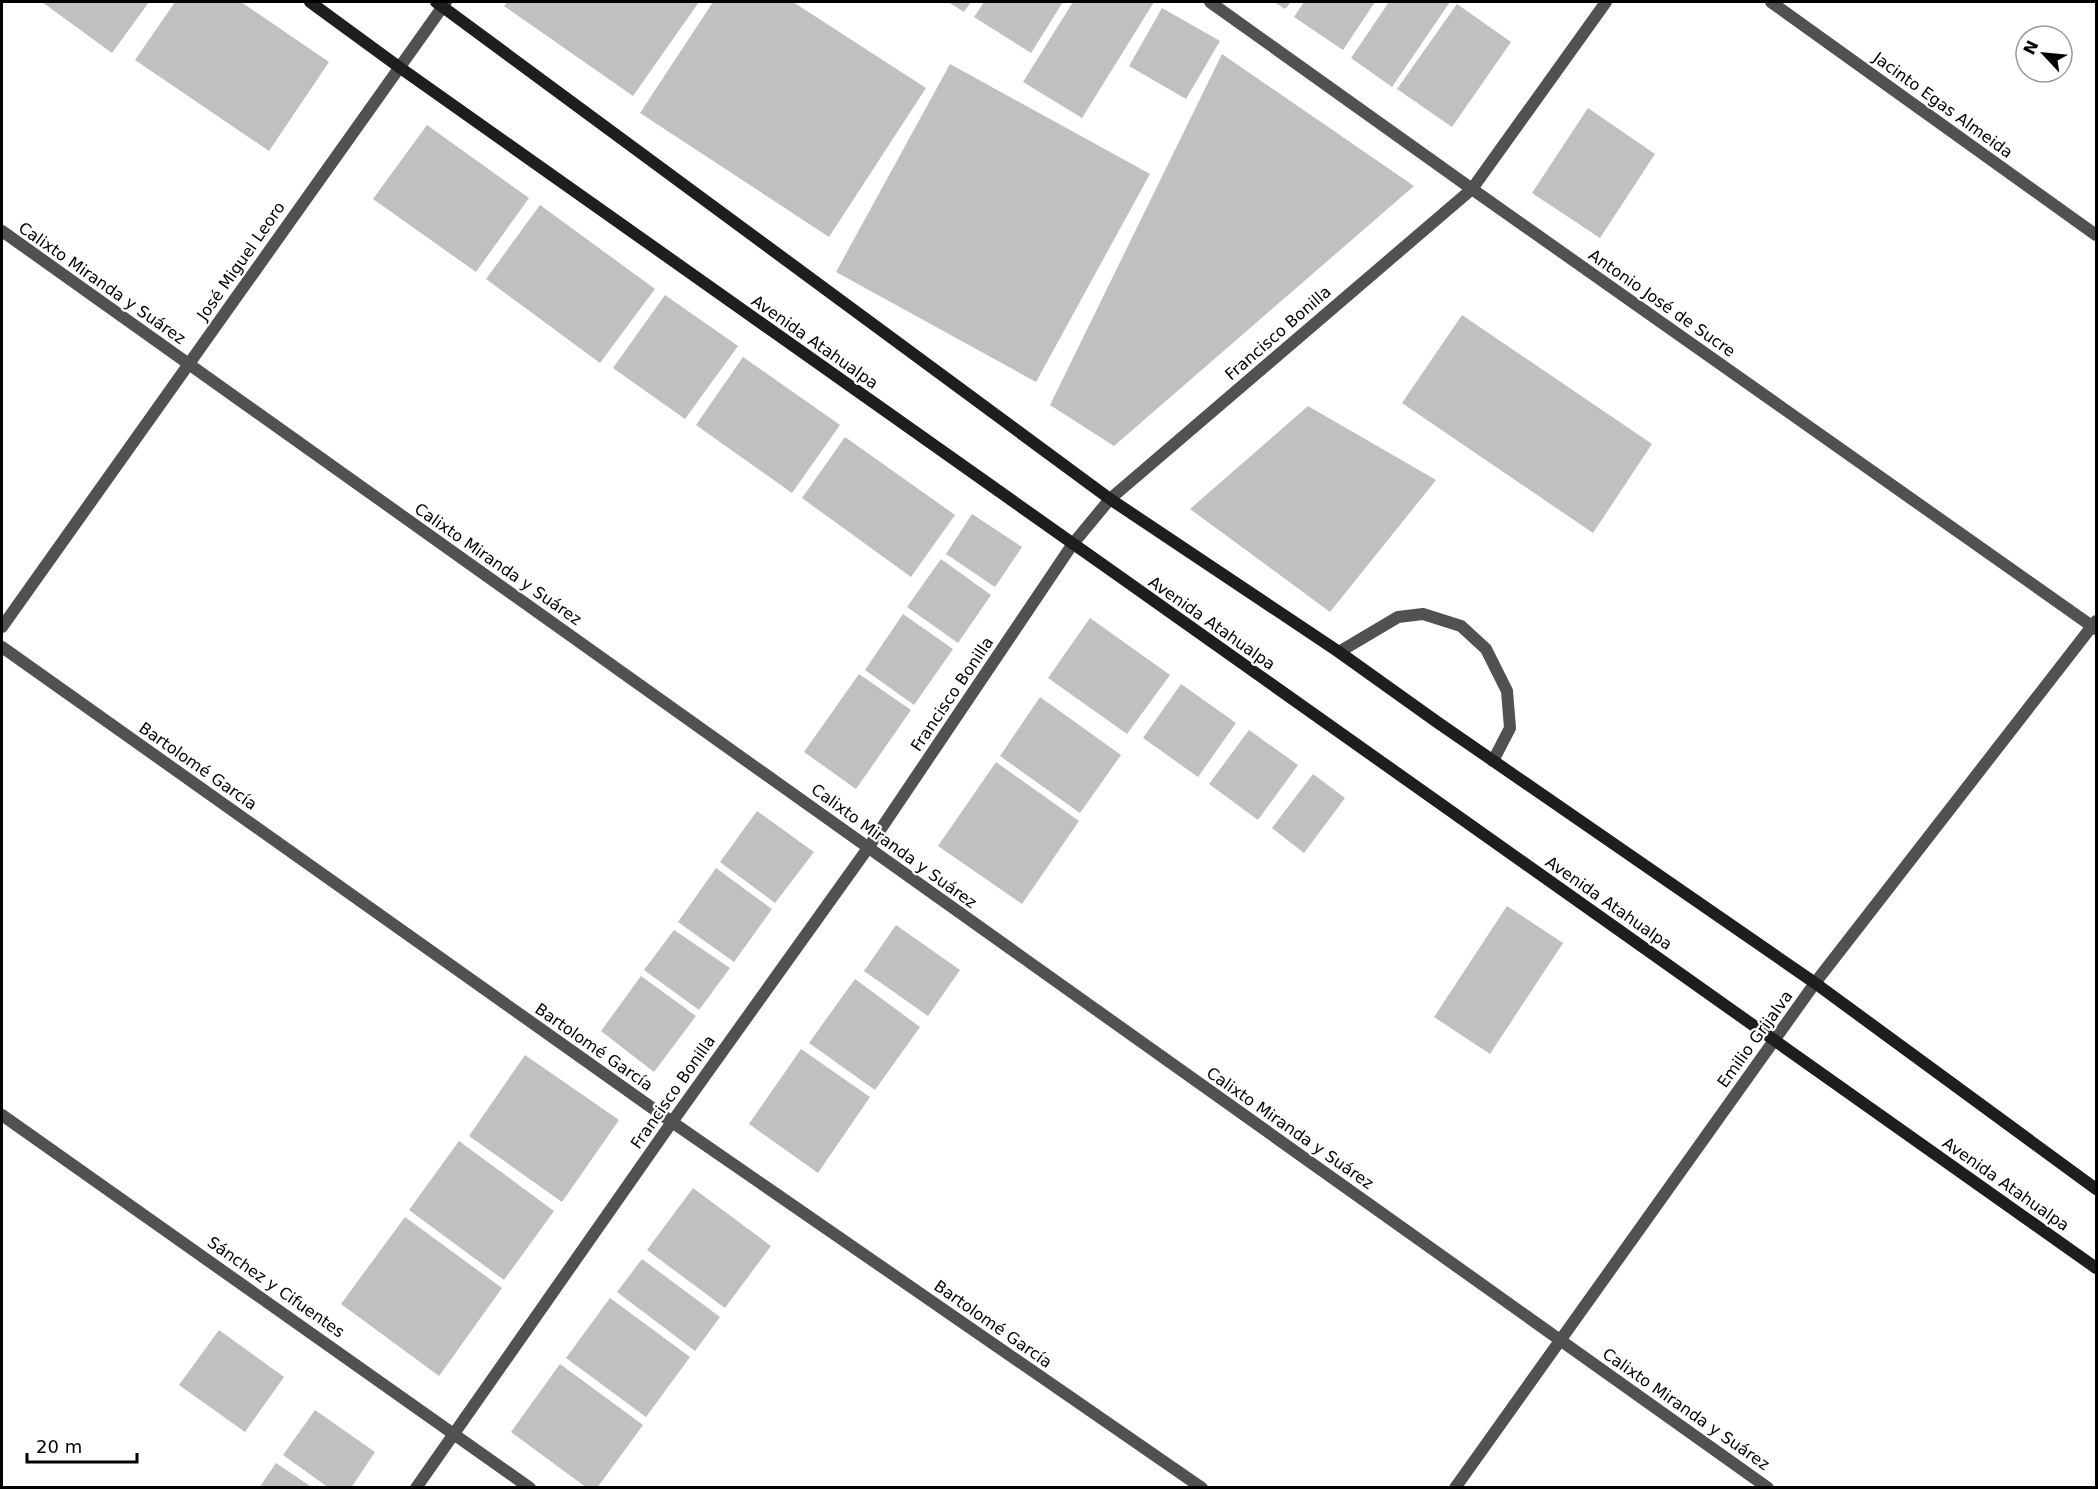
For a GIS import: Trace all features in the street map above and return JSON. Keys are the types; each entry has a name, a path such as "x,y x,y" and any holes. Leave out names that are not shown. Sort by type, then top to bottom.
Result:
{"main road":[{"name":"Avenida Atahualpa","path":"310,2 2097,1268"},
{"path":"441,3 1110,499 1339,652 1815,983 2097,1189"}],"street":[{"name":"Antonio José de Sucre","path":"1210,2 1472,189 2095,625"},
{"name":"Francisco Bonilla","path":"416,1488 672,1122 868,848 1072,544 1110,499 1472,189 1606,2"},
{"name":"Jacinto Egas Almeida","path":"1771,2 2097,235"},
{"name":"José Miguel Leoro","path":"2,627 399,67 441,3"},
{"name":"Calixto Miranda y Suárez","path":"2,231 1768,1488"},
{"path":"1339,652 1398,617 1423,614 1461,626 1486,649 1506,691 1510,728 1493,761"},
{"name":"Emilio Grijalva","path":"1455,1488 1815,983 2095,625"},
{"name":"Bartolomé García","path":"2,647 672,1122 1202,1488"},
{"name":"Sánchez y Cifuentes","path":"2,1115 530,1488"}],"building":[{"path":"42,2 149,2 112,53"},
{"path":"175,2 241,2 329,62 269,151 135,60"},
{"path":"507,2 699,2 633,96 504,6"},
{"path":"713,2 793,2 926,88 829,237 640,113"},
{"path":"948,2 971,2 964,12"},
{"path":"984,2 1063,2 1031,53 974,17"},
{"path":"1073,2 1154,2 1082,118 1023,82"},
{"path":"1274,2 1291,2 1285,9"},
{"path":"1304,2 1375,2 1343,50 1294,17"},
{"path":"1389,2 1450,2 1392,87 1351,58"},
{"path":"1457,4 1511,42 1452,127 1397,89"},
{"path":"1162,8 1220,41 1186,99 1129,66"},
{"path":"1222,54 1414,186 1114,446 1050,405"},
{"path":"950,64 1150,174 1036,382 836,272"},
{"path":"1588,108 1655,154 1600,238 1532,193"},
{"path":"427,125 529,198 476,272 373,199"},
{"path":"540,205 655,289 600,363 486,279"},
{"path":"665,295 738,346 685,419 613,368"},
{"path":"1462,315 1652,444 1593,533 1402,403"},
{"path":"743,357 840,425 792,493 696,425"},
{"path":"1308,406 1436,480 1330,612 1190,509"},
{"path":"845,437 955,515 911,577 802,498"},
{"path":"972,514 1022,547 995,587 946,554"},
{"path":"941,559 991,595 958,643 907,607"},
{"path":"903,614 953,649 914,705 865,670"},
{"path":"1090,618 1170,675 1127,734 1048,678"},
{"path":"859,674 911,710 856,789 804,752"},
{"path":"1181,684 1236,723 1198,777 1143,738"},
{"path":"1040,697 1121,755 1080,813 1000,756"},
{"path":"1249,730 1298,765 1258,820 1209,784"},
{"path":"996,762 1079,821 1022,904 938,846"},
{"path":"1313,774 1345,798 1304,853 1272,828"},
{"path":"757,811 814,852 775,903 720,862"},
{"path":"716,868 772,909 734,962 678,922"},
{"path":"1507,906 1563,943 1490,1054 1434,1017"},
{"path":"896,925 960,970 928,1016 864,971"},
{"path":"674,930 730,968 699,1010 644,970"},
{"path":"641,976 696,1016 654,1072 601,1031"},
{"path":"855,979 920,1027 875,1090 809,1043"},
{"path":"801,1049 870,1097 818,1173 749,1124"},
{"path":"525,1055 619,1120 562,1202 469,1136"},
{"path":"459,1141 554,1211 504,1280 409,1210"},
{"path":"693,1188 771,1246 725,1308 647,1250"},
{"path":"405,1217 502,1288 439,1376 341,1304"},
{"path":"642,1259 720,1317 695,1351 617,1292"},
{"path":"610,1298 690,1357 646,1417 566,1358"},
{"path":"219,1330 284,1377 245,1432 179,1385"},
{"path":"560,1364 643,1425 597,1488 587,1488 511,1432"},
{"path":"315,1410 375,1452 351,1488 329,1488 283,1455"},
{"path":"276,1463 313,1488 259,1488"}]}
